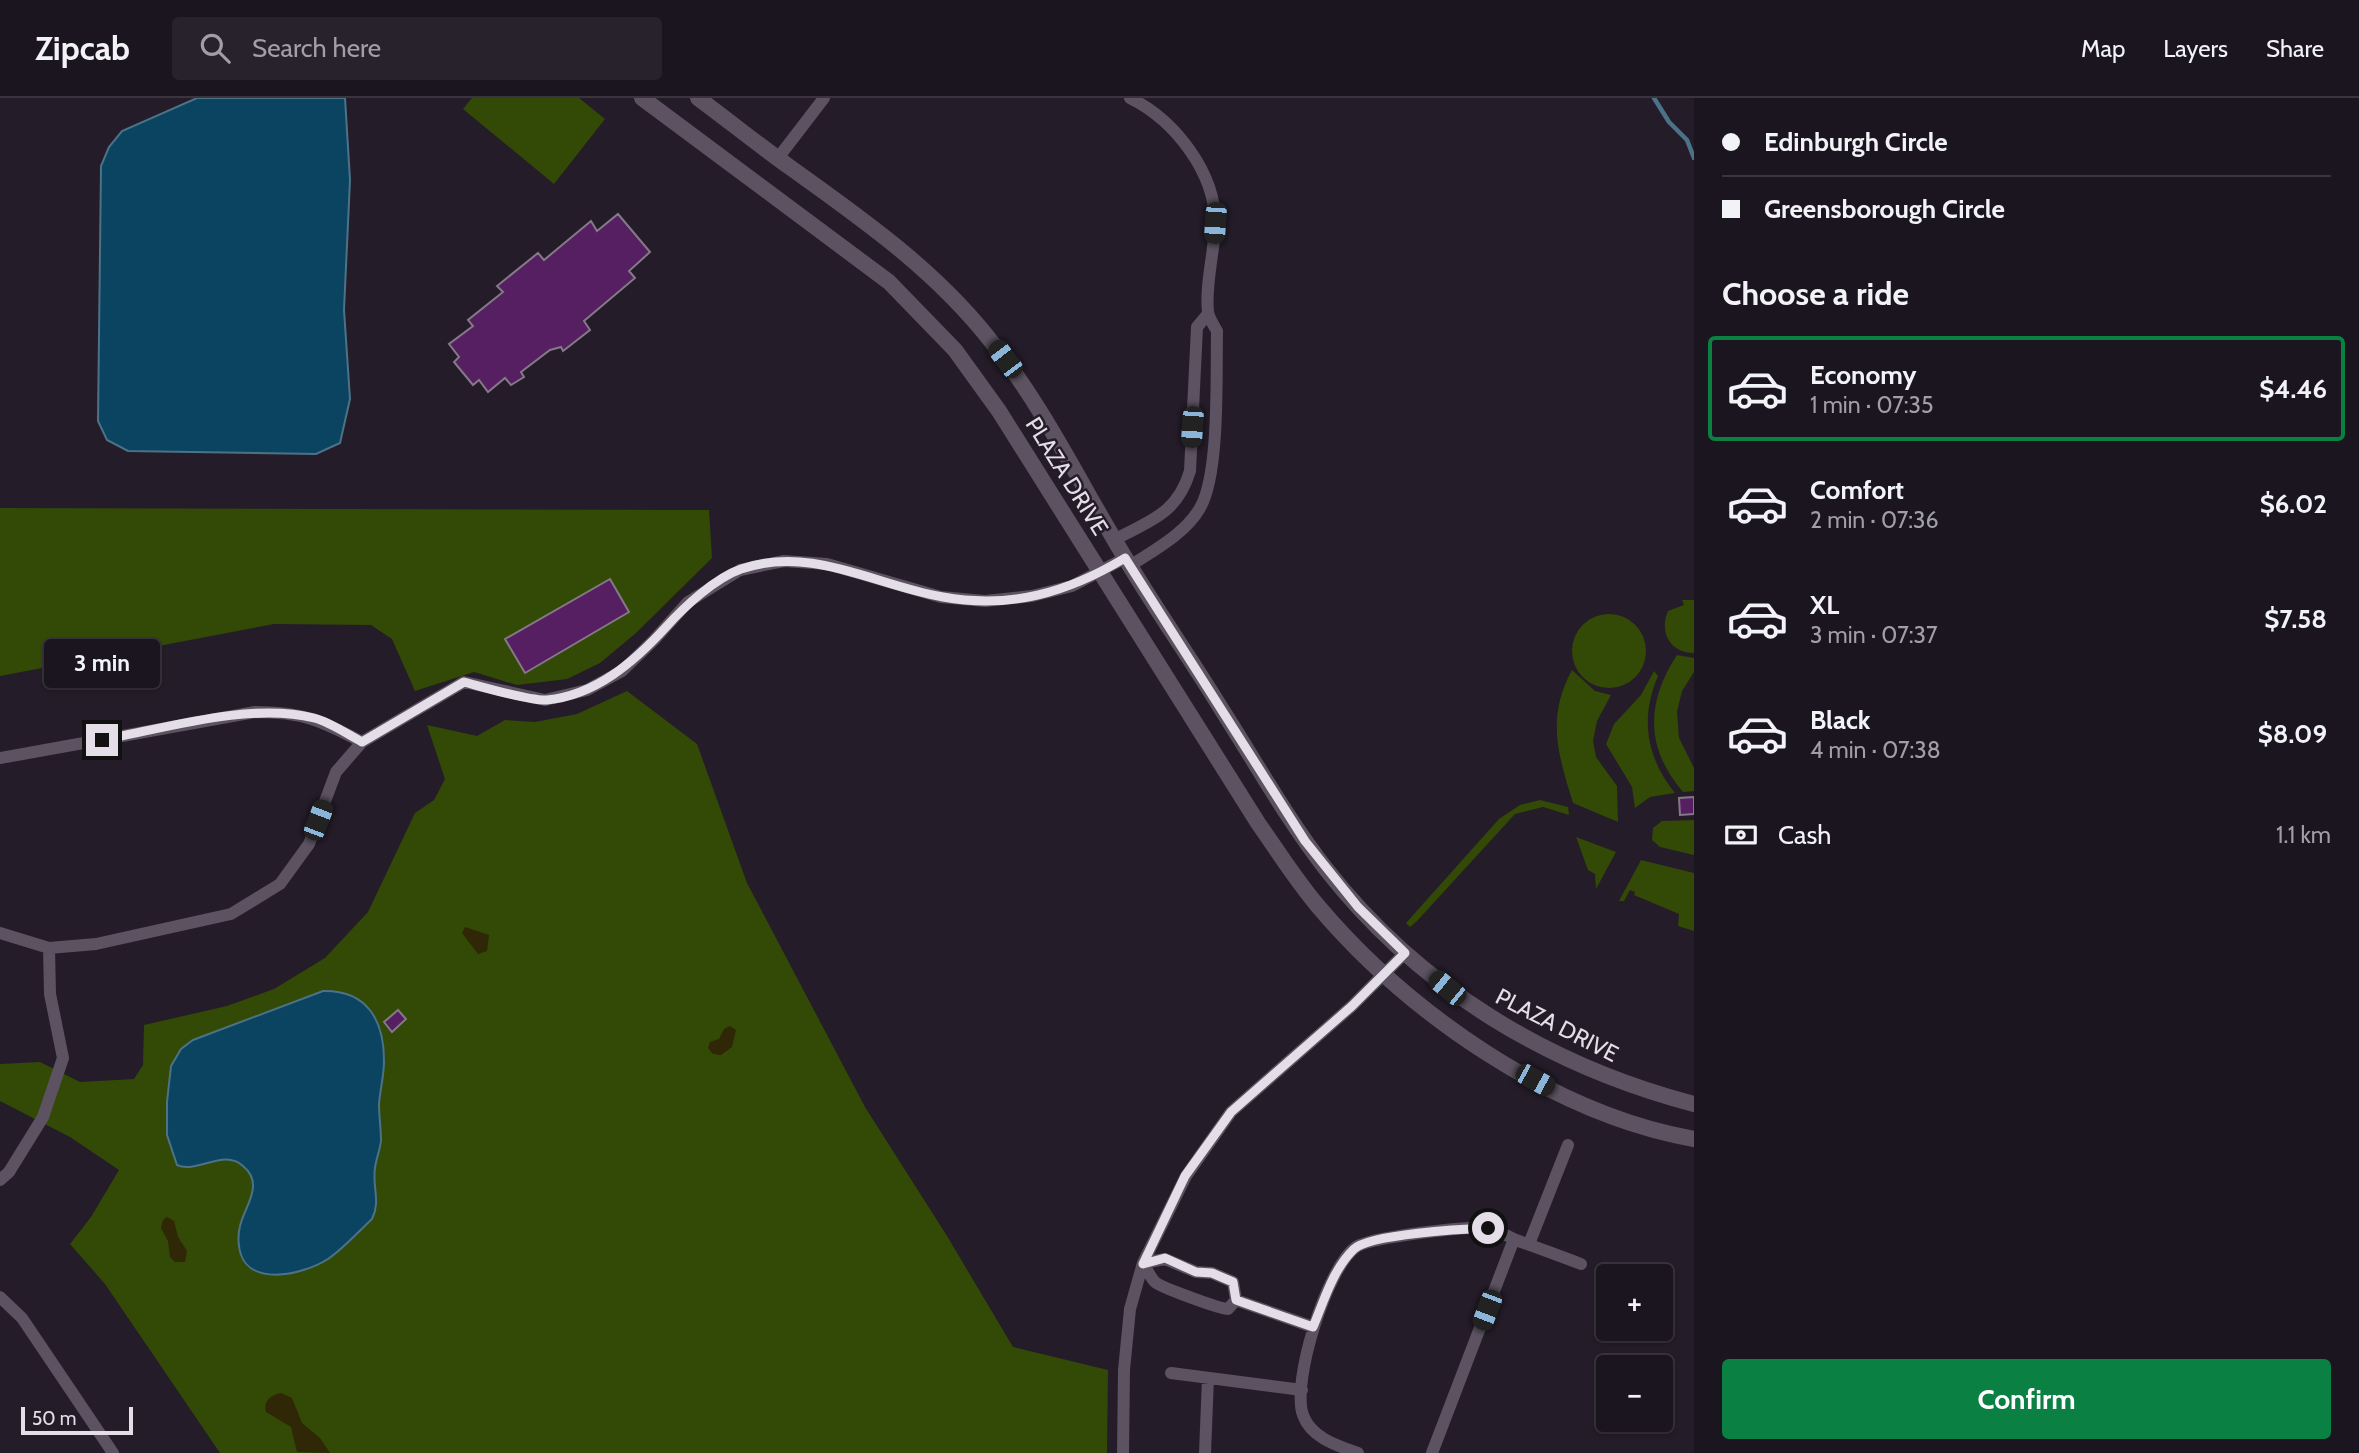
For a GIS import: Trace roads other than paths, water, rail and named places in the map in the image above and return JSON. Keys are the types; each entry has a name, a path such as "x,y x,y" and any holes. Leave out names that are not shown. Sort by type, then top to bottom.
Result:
{"street":[{"name":"PLAZA DRIVE","path":"642,98 878,273 926,317 978,379 1281,857 1317,905 1385,974 1457,1031 1549,1088 1637,1125 1694,1139"},
{"name":"PLAZA DRIVE","path":"698,98 911,256 968,313 1005,359 1027,393 1127,562 1305,841 1349,897 1405,953 1474,1007 1536,1044 1617,1081 1694,1104"},
{"path":"778,158 824,98"},
{"path":"0,933 49,948 96,944 231,914 279,884 309,844 336,772 362,742 464,682 545,700 587,690 622,671 688,603 740,570 783,561 827,564 941,597 985,601 1053,592 1127,562 1182,529 1201,508 1211,481 1217,331 1208,314 1215,223 1211,195 1194,158 1167,122 1130,98"},
{"path":"1114,540 1161,514 1181,496 1184,489 1190,471 1197,327 1208,314"},
{"path":"0,758 255,712 282,712 316,719 362,742"},
{"path":"0,1180 9,1172 43,1117 64,1058 50,995 49,948"},
{"path":"1123,1453 1124,1370 1130,1309 1143,1264 1185,1176 1231,1112 1405,953"},
{"path":"1529,1244 1567,1145"},
{"path":"1358,1453 1334,1449 1311,1430 1302,1414 1302,1390 1313,1327 1342,1263 1357,1247 1425,1231 1488,1228 1581,1264"},
{"path":"1432,1453 1514,1239"},
{"path":"1143,1264 1165,1258 1196,1272 1212,1273 1233,1282 1236,1300"},
{"path":"1143,1264 1157,1284 1200,1299 1214,1308 1228,1309 1236,1300"},
{"path":"0,1297 22,1318 113,1453"},
{"path":"1236,1300 1313,1327"},
{"path":"1171,1373 1302,1390"},
{"path":"1205,1453 1208,1378"}],"water":[{"path":"197,98 345,98 350,180 344,310 350,399 340,443 316,454 128,451 107,440 98,421 101,166 109,147 122,131"},
{"path":"323,991 338,992 362,1002 370,1010 381,1033 384,1067 379,1104 381,1141 374,1175 375,1212 372,1219 345,1245 317,1265 290,1273 263,1273 243,1260 239,1246 238,1236 242,1220 253,1192 252,1180 247,1170 236,1161 227,1160 185,1167 177,1165 167,1135 171,1066 181,1049 193,1040"}],"waterway":[{"path":"1654,98 1669,122 1687,140 1694,158"}]}
